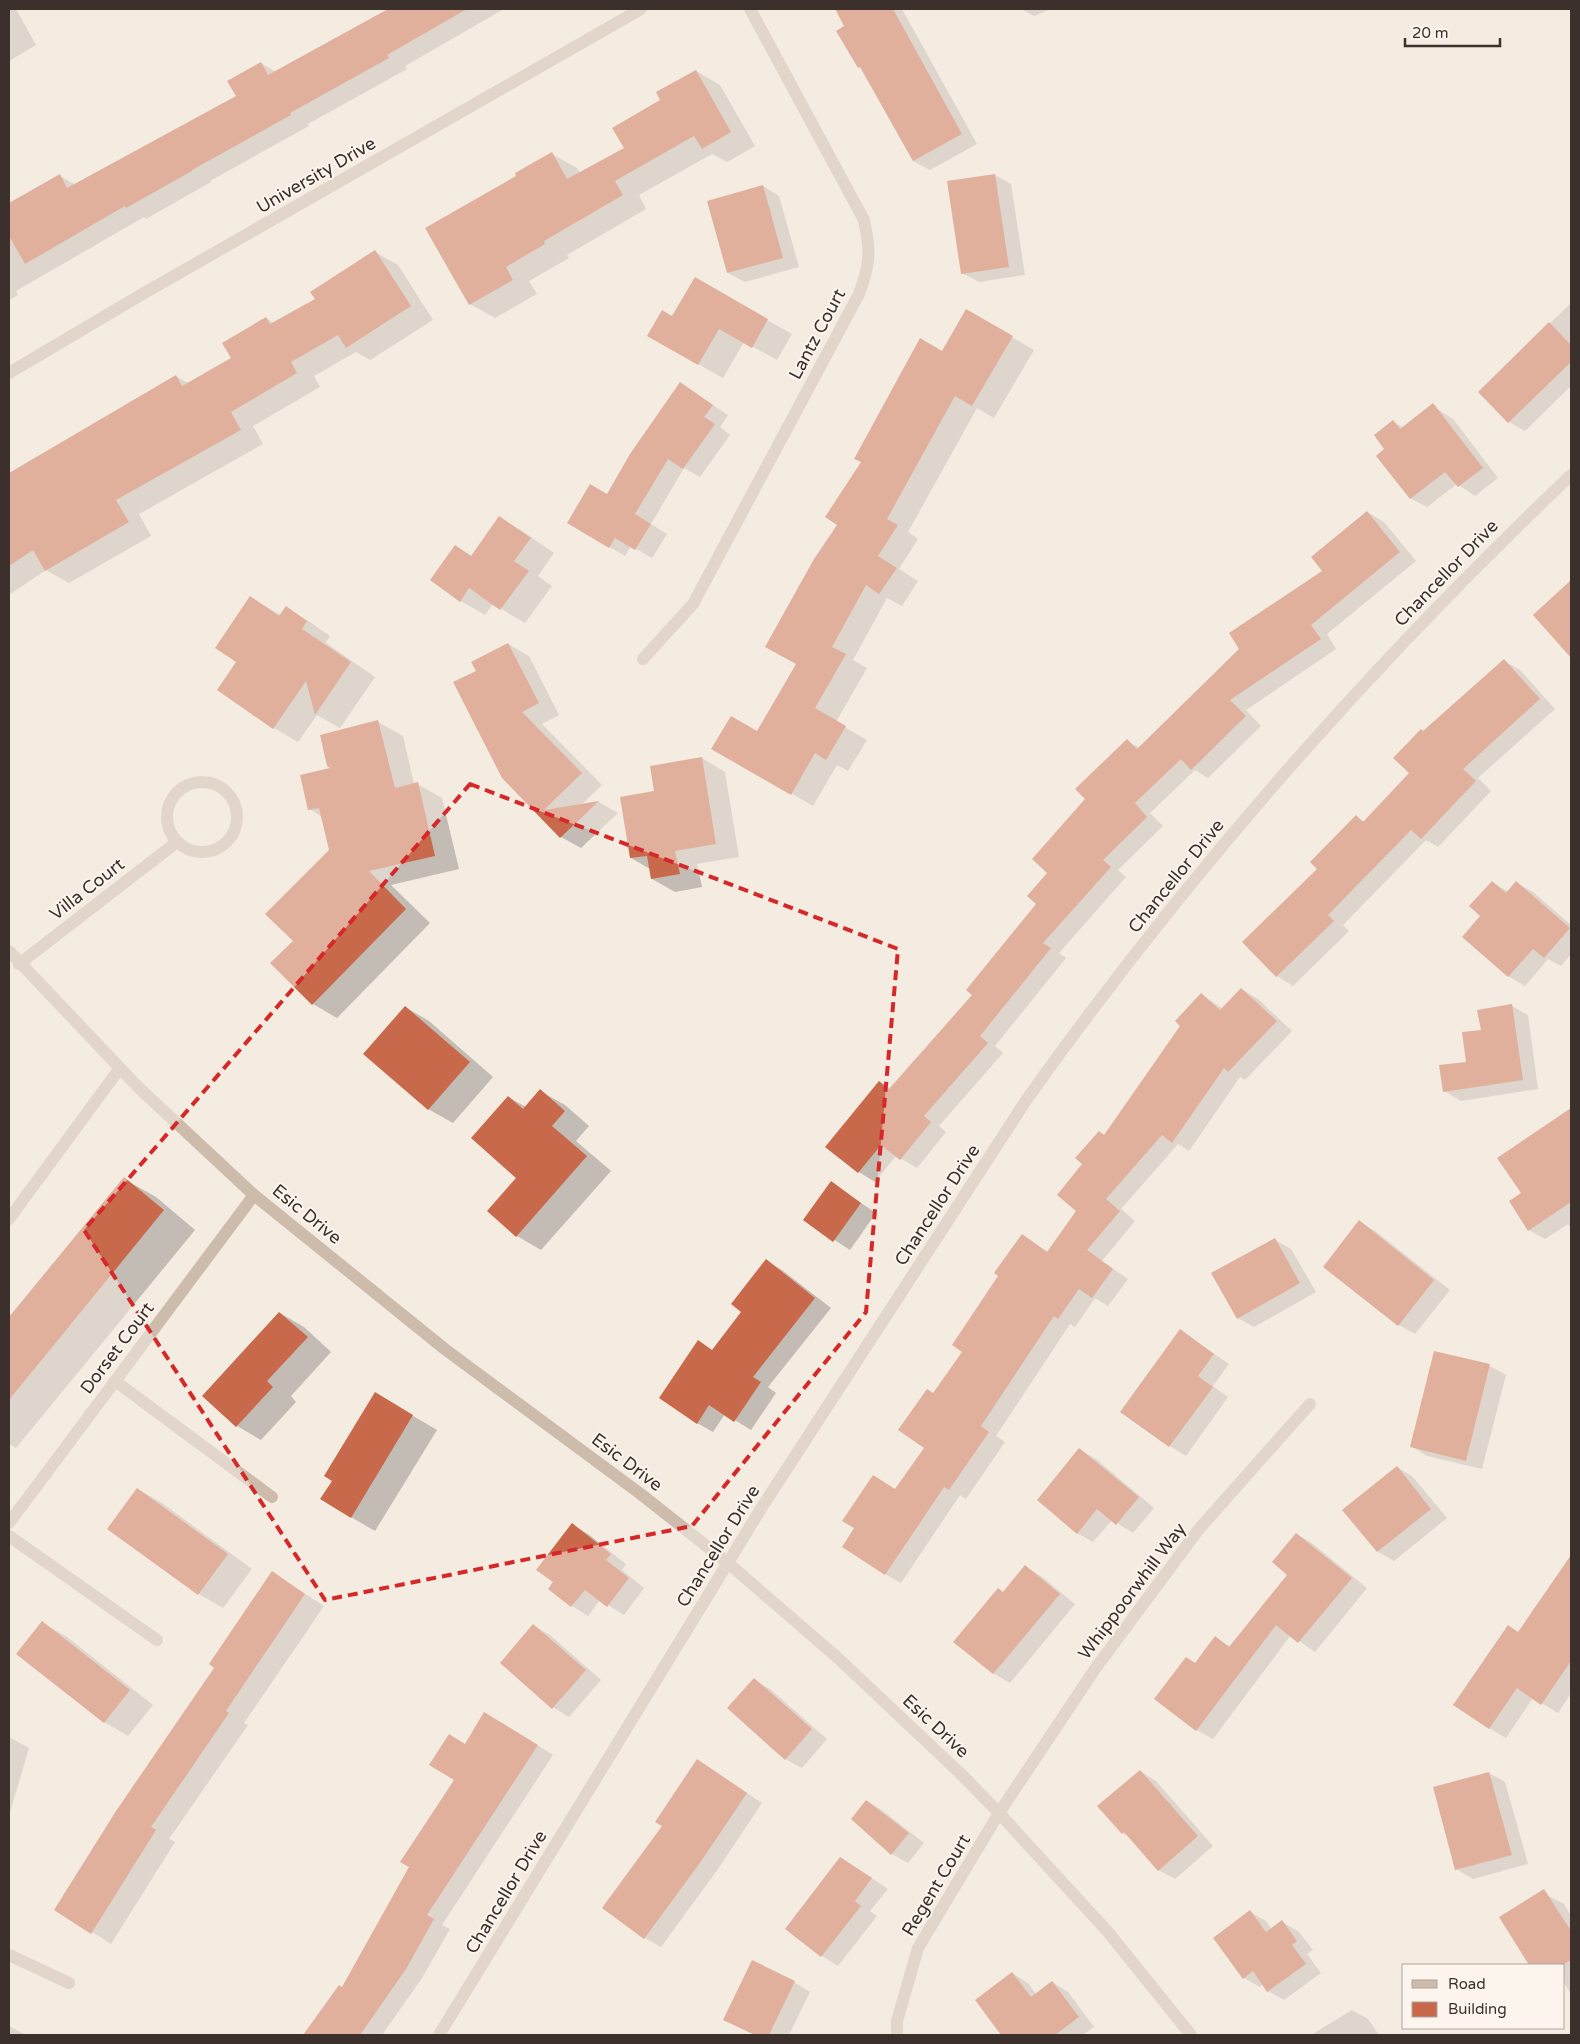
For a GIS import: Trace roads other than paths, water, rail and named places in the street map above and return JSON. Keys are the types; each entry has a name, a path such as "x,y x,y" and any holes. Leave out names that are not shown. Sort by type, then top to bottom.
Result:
{"street":[{"name":"University Drive","path":"9,373 641,9"},
{"name":"Lantz Court","path":"643,659 693,604 859,294 868,269 870,245 864,220 750,9"},
{"name":"Chancellor Drive","path":"439,2035 762,1507 1027,1099 1068,1042 1154,930 1256,806 1390,656 1510,532 1571,475"},
{"path":"200,781 213,783 224,788 232,797 237,808 238,820 234,832 227,842 208,852 196,852 177,842 170,832 167,822 167,811 171,800 178,791 188,784 200,781"},
{"name":"Villa Court","path":"19,964 177,842"},
{"name":"Esic Drive","path":"9,951 19,964 120,1068 254,1195 446,1350 635,1489 728,1563 839,1658 963,1776 999,1813 1108,1932 1190,2035"},
{"path":"9,1219 120,1068"},
{"name":"Dorset Court","path":"9,1523 254,1195"},
{"path":"115,1381 272,1497"},
{"name":"Whippoorwhill Way","path":"999,1813 1096,1669 1199,1530 1310,1404"},
{"path":"9,1536 157,1640"},
{"name":"Regent Court","path":"897,2035 897,2021 918,1948 999,1813"},
{"path":"9,1955 69,1983"}]}
